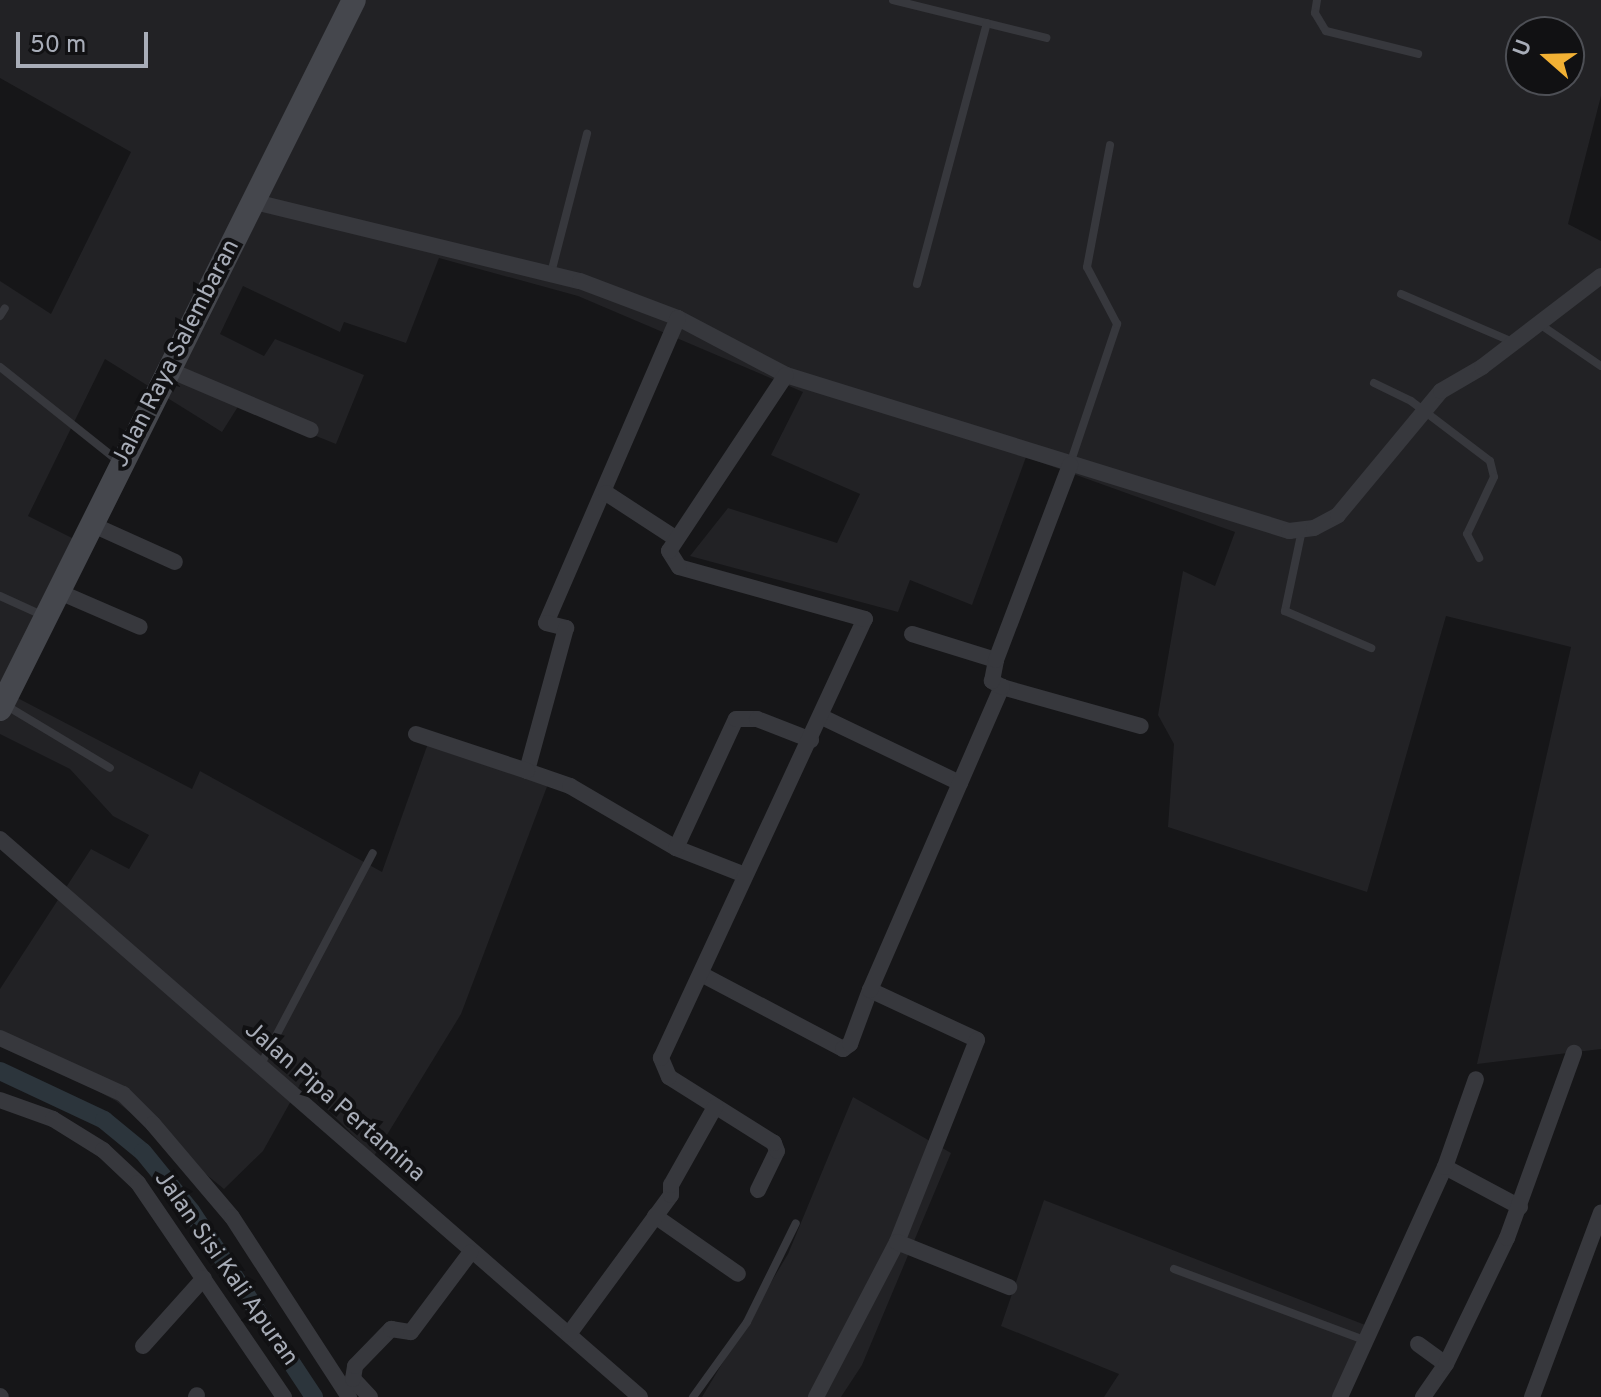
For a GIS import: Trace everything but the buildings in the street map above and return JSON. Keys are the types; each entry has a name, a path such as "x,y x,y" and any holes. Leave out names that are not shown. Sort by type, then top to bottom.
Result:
{"main road":[{"name":"Jalan Raya Salembaran","path":"1,706 354,0"}],"street":[{"path":"255,202 551,273 678,318 786,375 1289,531 1338,515 1423,410 1601,276"},
{"path":"527,771 566,628 546,623 582,532 606,493 678,318"},
{"path":"167,369 311,430"},
{"path":"758,1190 776,1146 669,1077 660,1064 865,619 679,567 669,551 786,375"},
{"path":"1070,465 996,660 992,681 1002,687 1141,726"},
{"path":"606,493 675,538"},
{"path":"91,524 175,562"},
{"path":"57,591 140,627"},
{"path":"912,634 996,660"},
{"path":"701,974 843,1049 850,1044 870,990 1002,687"},
{"path":"822,717 960,783"},
{"path":"676,848 736,719 757,719 811,740"},
{"path":"416,734 570,786 676,848 745,875"},
{"name":"Jalan Pipa Pertamina","path":"0,839 470,1253 640,1397"},
{"path":"816,1397 897,1242 978,1045 971,1036 870,990"},
{"path":"0,1038 123,1094 153,1124 232,1217 349,1397"},
{"path":"1423,1397 1446,1364 1520,1207 1574,1053"},
{"path":"1340,1397 1445,1167 1476,1079"},
{"name":"Jalan Sisi Kali Apuran","path":"0,1100 53,1119 103,1150 138,1183 284,1397"},
{"path":"569,1334 655,1216 715,1107"},
{"path":"1445,1167 1520,1207"},
{"path":"1532,1397 1601,1212"},
{"path":"655,1216 738,1274"},
{"path":"897,1242 1009,1287"},
{"path":"370,1397 353,1379 355,1366 391,1329 411,1332 470,1253"},
{"path":"143,1346 204,1278"},
{"path":"1418,1344 1446,1364"}],"lane":[{"path":"893,0 1046,38"},
{"path":"1317,0 1315,13 1326,31 1418,54"},
{"path":"917,284 987,23"},
{"path":"551,273 587,134"},
{"path":"1070,465 1117,324 1087,267 1110,145"},
{"path":"1401,294 1514,342"},
{"path":"1538,323 1601,366"},
{"path":"0,367 121,463"},
{"path":"1374,383 1423,410 1493,469 1468,524 1469,543 1479,558"},
{"path":"1302,529 1285,611 1371,648"},
{"path":"0,596 45,616"},
{"path":"1,706 110,768"},
{"path":"259,1069 373,853"},
{"path":"693,1397 747,1322 796,1223"},
{"path":"1174,1269 1364,1340"}],"shaded area":[{"path":"0,0 1601,0 1601,96 1568,224 1601,241 1601,1049 1477,1064 1571,647 1446,616 1367,892 1168,827 1174,744 1158,715 1183,571 1215,586 1235,532 1026,457 972,605 910,580 898,612 690,556 728,508 837,543 860,494 771,455 803,392 578,296 439,258 406,343 344,322 340,332 243,286 220,334 264,356 275,339 364,375 336,444 239,405 222,432 105,359 28,516 84,544 8,693 192,789 200,771 382,872 431,735 551,776 461,1014 374,1156 301,1083 263,1151 224,1189 116,1101 0,1037 0,989 91,849 129,869 149,835 113,816 70,769 0,734 0,281 51,314 131,152 0,78"},
{"path":"853,1097 951,1153 862,1365 841,1397 702,1397 788,1254"},
{"path":"1044,1200 1373,1328 1342,1397 1104,1397 1119,1374 1001,1326"}],"waterway":[{"path":"0,1071 104,1120 143,1152 191,1211 314,1397"}]}
